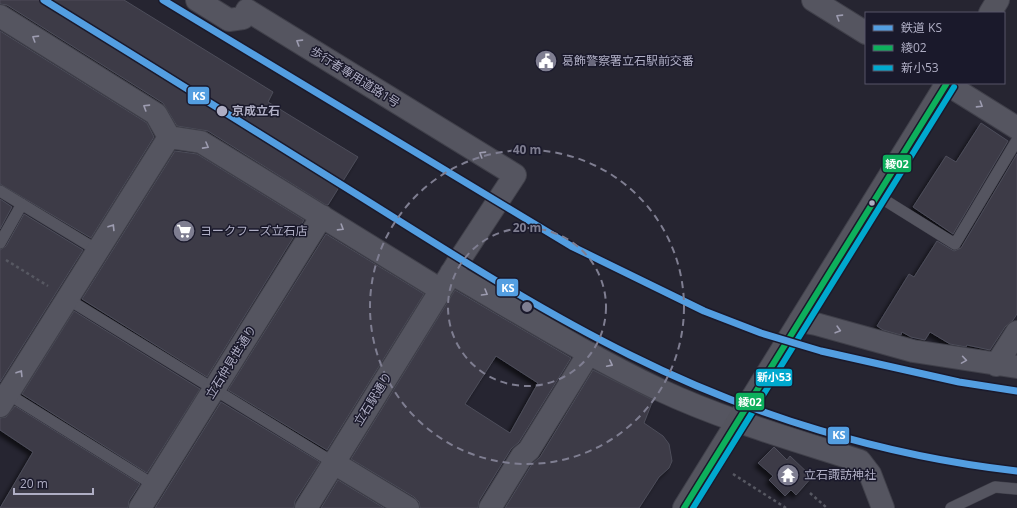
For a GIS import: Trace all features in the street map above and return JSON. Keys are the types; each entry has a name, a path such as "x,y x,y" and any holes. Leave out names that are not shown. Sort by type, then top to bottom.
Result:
{"street":[{"name":"歩行者専用道路1号","path":"197,0 229,20 242,18 250,5 515,174"},
{"path":"813,0 865,32"},
{"path":"991,12 998,0"},
{"path":"0,16 156,114 169,137"},
{"path":"684,508 878,196 945,84"},
{"path":"948,84 1017,128"},
{"path":"169,137 201,142 322,216 446,282 660,390 737,422 860,461 870,474 883,508"},
{"path":"4,400 66,298 169,137"},
{"name":"立石駅通り","path":"306,508 446,282 515,174"},
{"name":"立石仲見世通り","path":"140,508 322,216"},
{"path":"800,322 816,324 913,351 1007,366 1017,332"},
{"path":"490,508 522,456 529,450 589,353"},
{"path":"334,463 408,508"}],"lane":[{"path":"878,196 955,244 1017,140"},
{"path":"0,191 97,250"},
{"path":"0,243 22,204"},
{"path":"66,298 334,463"},
{"path":"4,400 154,485"},
{"path":"951,508 995,487 1017,489"}],"path":[{"path":"0,256 66,298"},
{"path":"726,470 786,508"},
{"path":"810,493 826,508"}],"building":[{"path":"0,0 124,0 273,92 268,102 358,157 328,205 326,205 208,131 177,126 163,103 7,5 0,4"},
{"path":"0,31 147,123 154,137 91,238 0,184"},
{"path":"981,123 1008,141 953,234 913,207 946,156 956,162"},
{"path":"175,151 197,154 304,220 207,377 82,299"},
{"path":"1017,154 1017,314 1005,327 990,350 967,345 966,347 950,344 930,332 925,340 911,337 902,332 901,335 883,330 877,326 909,274 914,277 937,241 954,251 961,248"},
{"path":"0,199 12,207 0,229"},
{"path":"24,214 83,250 0,382 0,250 6,246"},
{"path":"326,234 424,294 327,450 228,390"},
{"path":"455,290 571,358 519,442 511,449 479,501 478,508 420,508 419,502 414,497 351,459","holes":["496,356 538,383 510,433 465,404"]},
{"path":"74,311 200,389 147,473 22,394"},
{"path":"593,370 653,400 644,423 663,436 669,444 672,461 669,468 659,477 639,508 505,508 532,464 540,457"},
{"path":"221,402 320,462 295,501 294,508 155,508"},
{"path":"15,406 140,484 129,501 128,508 0,508 33,452 0,430 0,418 6,417"},
{"path":"774,447 787,460 790,456 812,477 796,495 791,490 785,496 769,480 773,476 758,463"},
{"path":"338,480 384,508 321,508"}],"rail line":[{"name":"KS","path":"44,0 527,299 561,319 630,355 676,377 722,396 818,430 867,444 917,455 1017,471"},
{"name":"KS","path":"163,0 571,246 704,311 761,333 821,351 959,382 1017,391"}],"transit line":[{"name":"綾02","path":"684,508 946,84"},
{"name":"新小53","path":"693,508 954,87"}],"place":[{"name":"葛飾警察署立石駅前交番","path":"546,61"},
{"name":"京成立石","path":"222,111"},
{"name":"ヨークフーズ立石店","path":"184,231"},
{"name":"立石諏訪神社","path":"788,475"}]}
